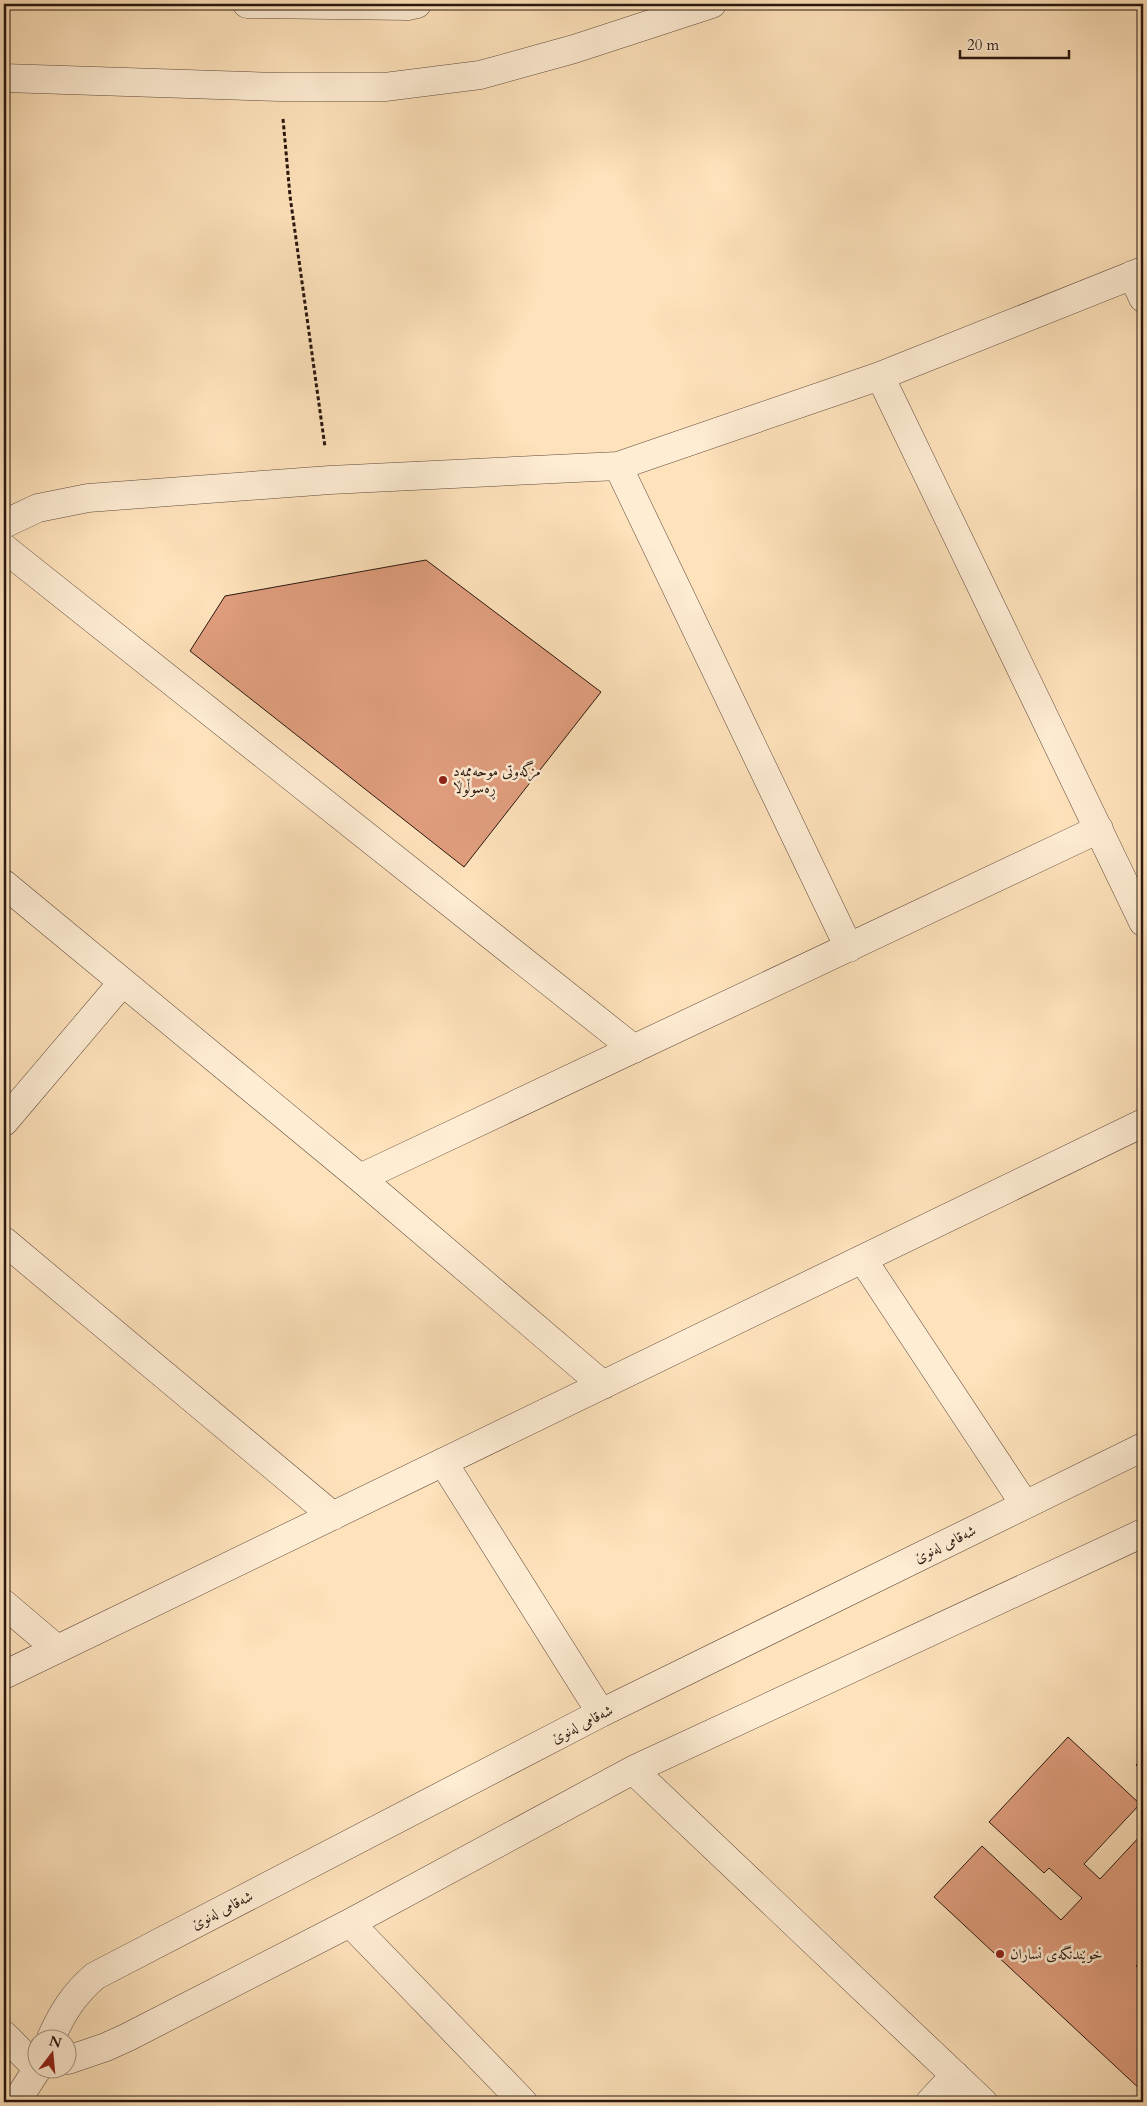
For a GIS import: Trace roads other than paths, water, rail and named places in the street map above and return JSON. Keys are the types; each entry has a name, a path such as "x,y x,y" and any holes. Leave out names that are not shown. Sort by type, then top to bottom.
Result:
{"street":[{"path":"247,4 410,5"},
{"path":"4,78 280,87 385,87 480,75 574,49 712,4"},
{"path":"4,524 38,508 88,498 330,480 618,466 880,376 1140,282"},
{"path":"880,376 1143,922"},
{"path":"618,466 849,948"},
{"path":"4,548 634,1049"},
{"path":"360,1178 1098,829"},
{"path":"4,884 360,1178 603,1385"},
{"path":"4,1122 122,983"},
{"path":"4,1675 863,1260 1143,1122"},
{"path":"4,1241 333,1516"},
{"path":"863,1260 1025,1505"},
{"name":"شەقامی لەنوێ","path":"55,2028 61,2014 71,2000 95,1976 601,1713 1143,1447"},
{"path":"443,1462 601,1713"},
{"path":"78,2057 128,2037 350,1923 633,1770 1139,1540"},
{"path":"4,1604 57,1649"},
{"path":"633,1770 983,2102"},
{"path":"350,1923 524,2102"},
{"path":"4,2035 28,2059"},
{"path":"930,2102 954,2075"},
{"path":"16,2102 32,2078"}],"place":[{"name":"مزگەوتی موحەممەد ڕەسوڵوڵا","path":"443,780"},
{"name":"خوێندنگەی نساران","path":"1000,1954"}]}
